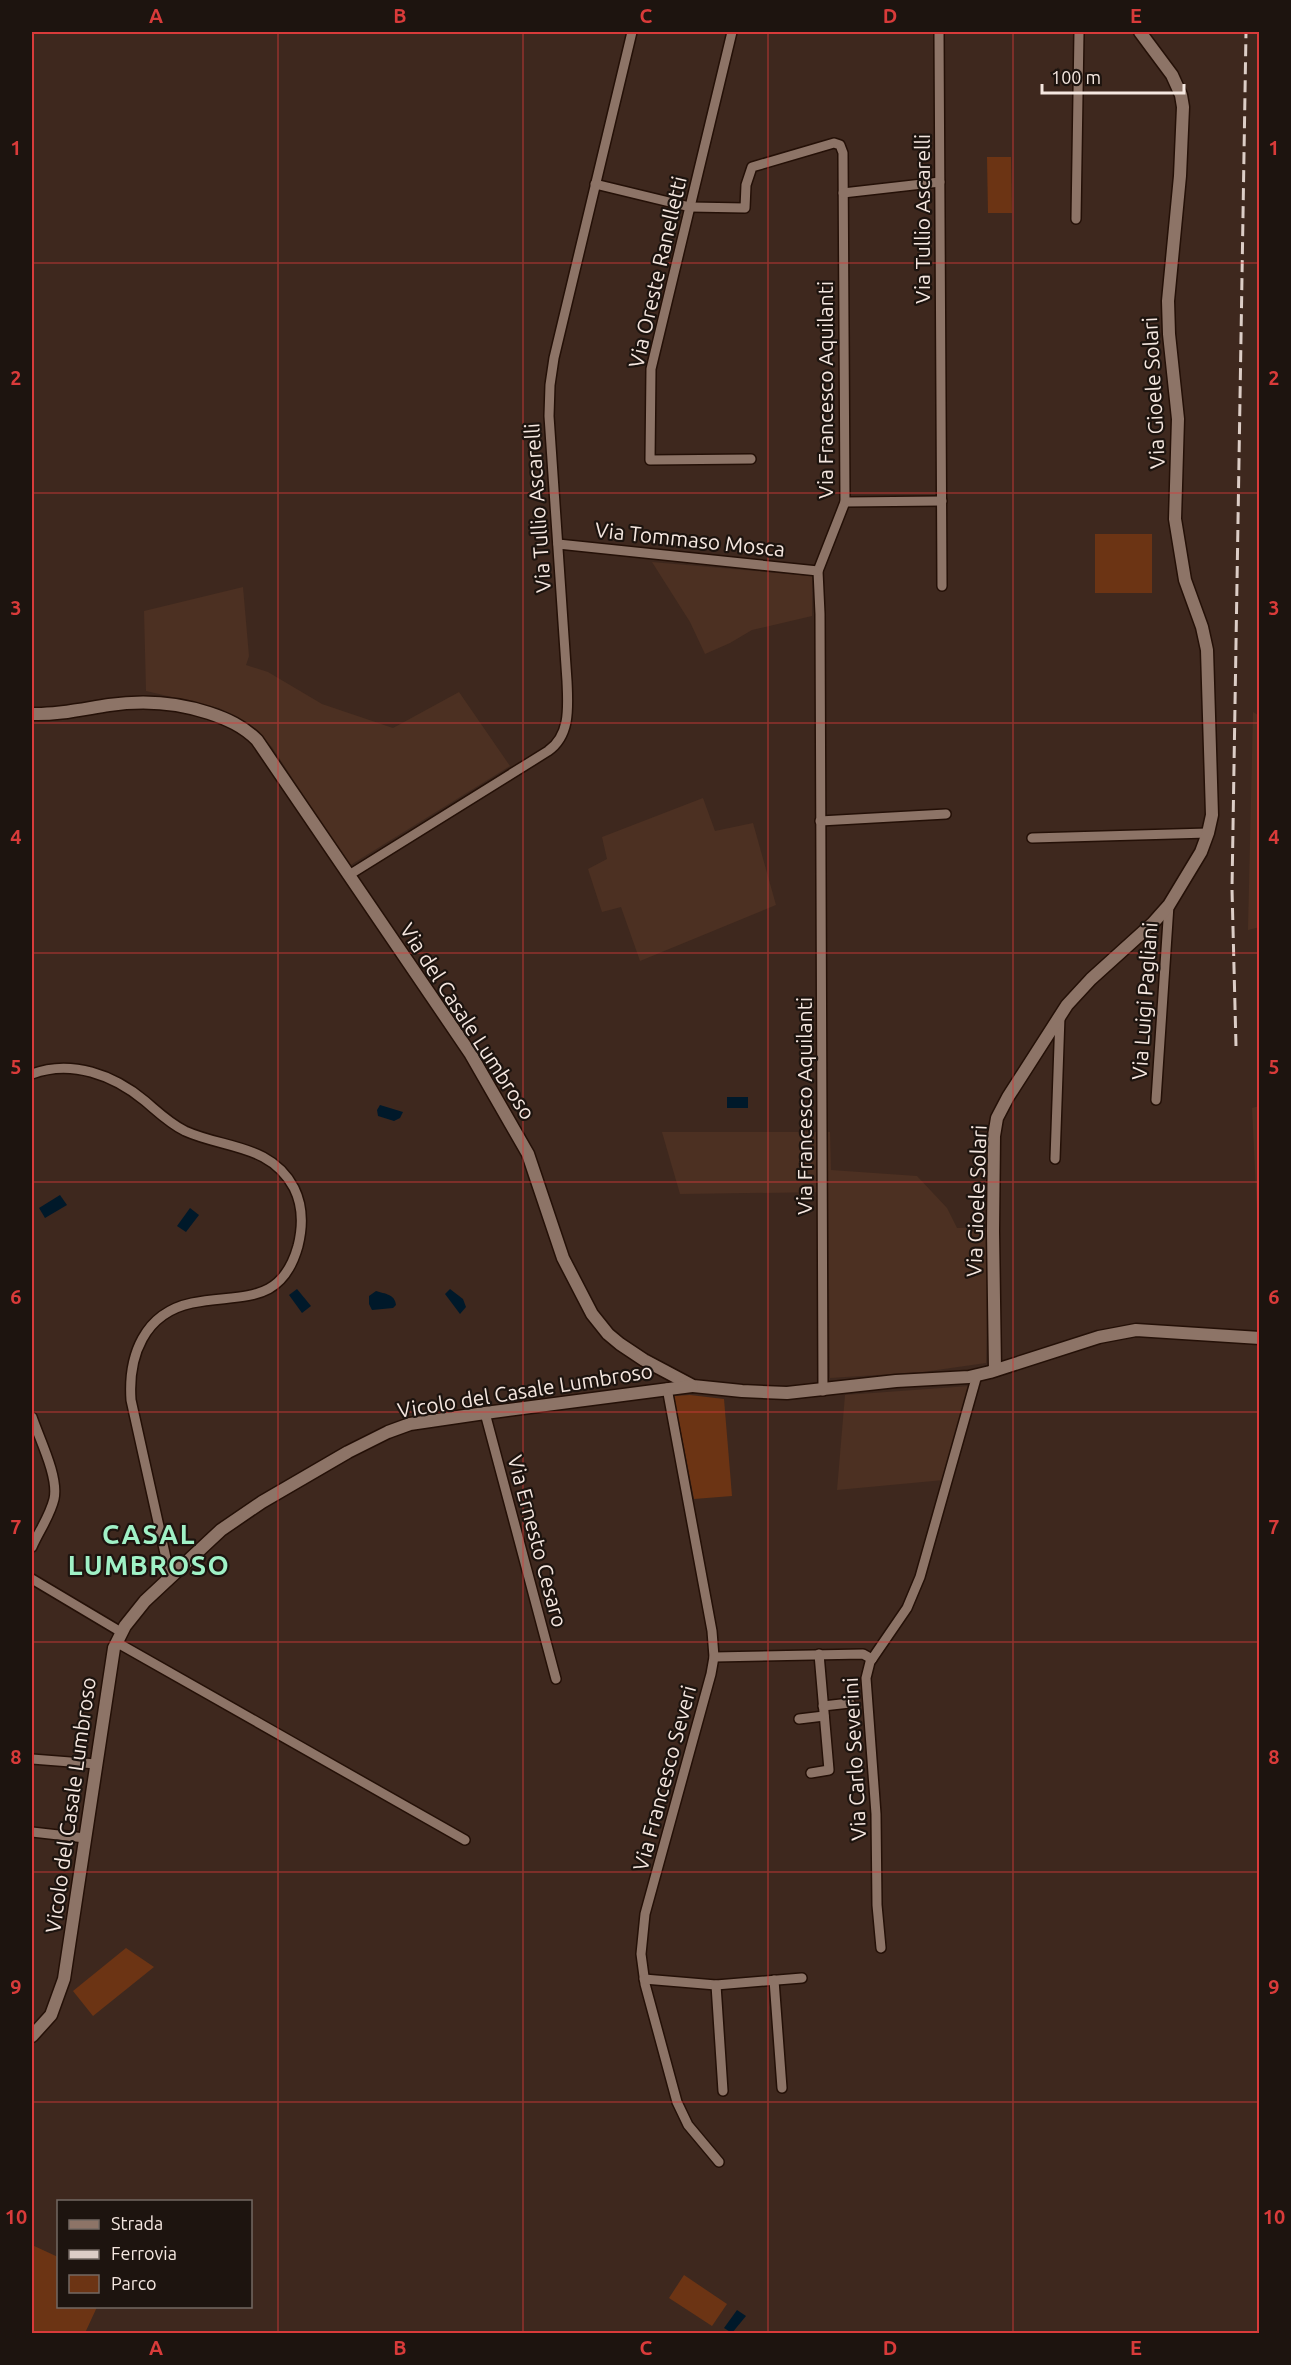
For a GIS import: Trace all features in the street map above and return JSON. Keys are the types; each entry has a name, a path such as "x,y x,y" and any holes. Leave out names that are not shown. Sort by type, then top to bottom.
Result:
{"street":[{"name":"Via Tullio Ascarelli","path":"349,874 548,751 561,738 567,717 567,690 549,416 550,385 554,358 632,32"},
{"name":"Via Oreste Ranelletti","path":"732,32 651,369 650,460 751,459"},
{"name":"Via Tullio Ascarelli","path":"939,32 942,586"},
{"path":"1076,219 1079,32"},
{"name":"Via Gioele Solari","path":"995,1370 994,1131 1003,1105 1060,1014 1087,982 1154,923 1169,905 1195,863 1209,833 1212,805 1208,654 1202,627 1185,580 1175,519 1178,419 1168,301 1180,176 1183,107 1181,95 1172,75 1140,32"},
{"name":"Via Francesco Aquilanti","path":"690,207 745,208 746,185 752,167 834,142 840,145 843,153 845,502 818,571 823,1390"},
{"path":"843,194 940,182"},
{"path":"595,184 690,207"},
{"path":"845,502 942,501"},
{"name":"Via Tommaso Mosca","path":"558,544 818,571"},
{"name":"Via del Casale Lumbroso","path":"32,714 152,702 182,706 230,721 251,734 262,746 475,1061 518,1133 536,1175 563,1258 594,1317 608,1334 625,1348 693,1386 777,1393 977,1375 1099,1337 1132,1330 1260,1338"},
{"path":"820,821 946,814"},
{"path":"1032,838 1209,833"},
{"name":"Via Luigi Pagliani","path":"1156,1100 1169,905"},
{"path":"1055,1159 1060,1014"},
{"path":"32,1074 62,1068 85,1071 116,1081 181,1128 247,1149 270,1160 288,1178 300,1203 301,1225 298,1247 289,1267 275,1284 249,1297 193,1303 171,1310 150,1326 137,1348 131,1373 131,1400 170,1576"},
{"name":"Via Carlo Severini","path":"881,1948 876,1905 874,1795 866,1674 872,1659 907,1608 920,1577 977,1375"},
{"name":"Vicolo del Casale Lumbroso","path":"32,2036 51,2015 60,1993 67,1960 111,1660 119,1637 137,1610 170,1576 208,1540 238,1517 358,1447 410,1424 693,1386"},
{"name":"Via Francesco Severi","path":"667,1389 712,1631 714,1657 645,1914 641,1948 644,1979 678,2106 688,2125 719,2162"},
{"name":"Via Ernesto Cesaro","path":"485,1413 556,1679"},
{"path":"32,1417 49,1465 55,1494 49,1514 32,1547"},
{"path":"32,1579 119,1637 465,1840"},
{"path":"714,1657 863,1653 872,1659"},
{"path":"811,1773 829,1770 819,1654"},
{"path":"799,1719 850,1703"},
{"path":"32,1758 96,1764"},
{"path":"32,1832 85,1838"},
{"path":"644,1979 716,1985 802,1978"},
{"path":"774,1980 782,2088"},
{"path":"716,1985 723,2091"}],"shaded area":[{"path":"652,562 812,576 812,616 752,630 705,654 690,622"},
{"path":"243,587 249,656 246,665 268,672 322,704 393,728 459,692 510,766 349,866 272,747 251,726 219,708 146,691 144,611"},
{"path":"1253,712 1260,716 1260,927 1248,930"},
{"path":"703,798 715,831 753,823 776,905 640,961 621,907 602,912 588,869 607,859 602,837"},
{"path":"1260,1106 1259,1253 1252,1108"},
{"path":"662,1132 830,1132 831,1170 917,1176 947,1208 957,1228 988,1227 986,1363 923,1372 830,1378 828,1192 680,1194"},
{"path":"969,1386 944,1480 837,1490 845,1395"}],"green space":[{"path":"987,157 1011,157 1012,213 988,213"},
{"path":"1095,534 1152,534 1152,593 1095,593"},
{"path":"690,1395 724,1399 732,1496 694,1499 674,1396"},
{"path":"126,1948 154,1967 93,2016 73,1991"},
{"path":"32,2245 57,2257 57,2308 97,2308 85,2333 32,2333"},
{"path":"684,2275 727,2304 712,2326 669,2298"}],"water":[{"path":"727,1097 748,1097 748,1108 727,1108"},
{"path":"380,1105 403,1112 400,1118 394,1121 378,1116 377,1110"},
{"path":"60,1195 67,1205 45,1218 39,1208"},
{"path":"190,1208 199,1215 186,1232 177,1226"},
{"path":"297,1289 311,1306 302,1313 289,1295"},
{"path":"450,1289 463,1299 466,1307 460,1314 445,1294"},
{"path":"376,1291 392,1297 396,1305 393,1308 372,1310 369,1296"},
{"path":"737,2310 746,2316 732,2333 724,2328"}],"railway":[{"path":"1236,1046 1232,889 1246,32"}],"district":[{"name":"CASAL LUMBROSO","path":"149,1550"}]}
